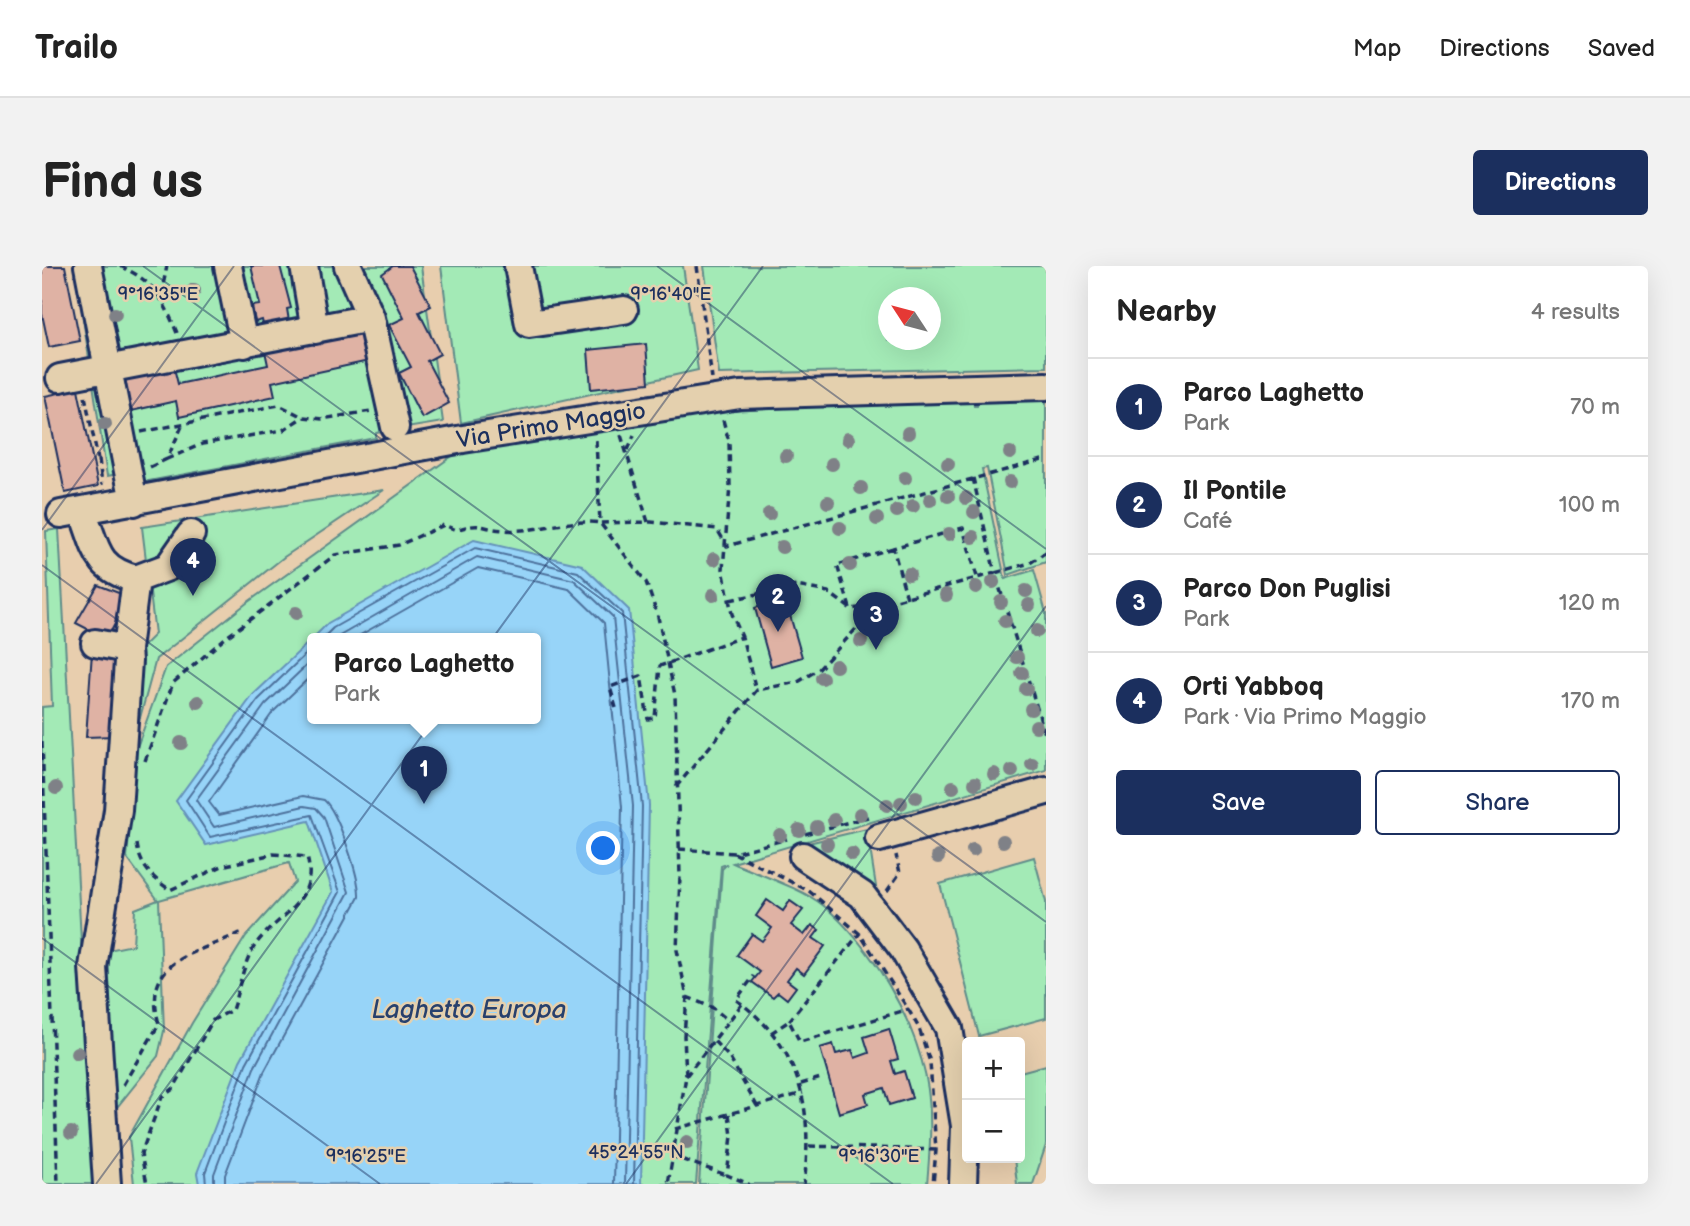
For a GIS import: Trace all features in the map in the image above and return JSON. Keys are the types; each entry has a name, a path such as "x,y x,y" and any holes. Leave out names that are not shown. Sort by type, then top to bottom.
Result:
{"street":[{"path":"88,266 134,502"},
{"path":"228,266 244,344"},
{"path":"303,266 315,330"},
{"path":"348,266 371,318 393,416"},
{"path":"518,266 529,324 624,310"},
{"path":"71,376 371,318"},
{"name":"Via Primo Maggio","path":"136,579 115,574 101,561 71,512 463,439 740,395 1046,386"},
{"path":"107,1184 93,967 118,810 127,649 136,579 168,567 191,534"},
{"path":"95,643 127,649"},
{"path":"881,830 1046,791"},
{"path":"799,843 862,895 903,949 949,1028 965,1126 962,1184"}],"path":[{"path":"120,266 138,275 161,295 186,355"},
{"path":"161,295 167,266"},
{"path":"697,266 710,372"},
{"path":"71,376 97,459"},
{"path":"121,436 279,405 303,417 322,419 357,415 393,416"},
{"path":"722,414 729,442 727,546 723,569 732,614 742,637 757,690"},
{"path":"130,476 202,444 275,433 303,417"},
{"path":"602,417 628,450 633,477 648,523"},
{"path":"602,417 600,523 646,582 675,695 675,789 679,849 677,950 687,997 684,1036 686,1076 675,1129 668,1184"},
{"path":"167,459 183,424"},
{"path":"727,546 1046,459"},
{"path":"973,478 995,573 1046,737"},
{"path":"142,765 173,683 224,639 335,555 398,545 444,525 456,530 476,523 504,530 581,520 717,529 727,546"},
{"path":"851,609 837,565 963,528 977,578"},
{"path":"892,548 907,598"},
{"path":"730,600 796,586 828,592 851,609 878,606 1030,563 1046,552"},
{"path":"675,789 757,690 798,682 819,668 878,606"},
{"path":"616,708 610,687 641,676 648,719 655,718 660,666 742,637"},
{"path":"42,741 58,1184"},
{"path":"679,849 734,853 881,830 900,873 872,909 860,934 789,1021 771,1033"},
{"path":"136,841 139,861 153,877 170,890 222,866 274,854 307,857 310,869 305,891 299,900 286,917 253,947 232,1010 212,1020 173,1089 162,1097 141,1154 147,1184"},
{"path":"734,853 809,891 860,934 908,1009 919,1028 930,1062 936,1150 933,1184"},
{"path":"103,1108 135,1067 159,1024 154,1005 154,988 166,970 171,964 242,932"},
{"path":"42,963 49,963"},
{"path":"754,976 736,1000 783,1048 801,1084 809,1146 804,1184"},
{"path":"687,997 713,1008 729,1021"},
{"path":"789,1021 800,1042 935,1003"},
{"path":"686,1076 742,1004"},
{"path":"714,1041 729,1057 757,1106"},
{"path":"801,1084 824,1077"},
{"path":"675,1129 803,1093"},
{"path":"727,1175 732,1136 729,1114"},
{"path":"809,1146 936,1150"},
{"path":"672,1156 750,1184"}],"green space":[{"path":"75,266 421,266 443,422 376,433 376,438 138,483 135,471 107,476"},
{"path":"441,266 683,266 698,370 461,423"},
{"path":"704,266 1046,266 1046,367 719,374"},
{"path":"1046,395 1046,562 1008,575 987,468 982,469 1005,579 1034,570 1046,613 1046,770 733,863 793,888 824,906 858,941 888,984 911,1031 926,1078 930,1118 927,1184 699,1184 722,869 727,864 721,866 696,1184 134,1184 129,1137 192,1023 246,936 295,882 289,863 159,900 164,1031 158,1056 114,1111 108,950 133,945 135,909 158,900 127,858 136,750 166,667 248,602 462,449 715,412 973,397 974,406 977,406 977,397"},
{"path":"384,490 284,557 156,659 134,740 139,650 155,634 142,527"},
{"path":"59,529 94,1184 42,1184 42,707 52,706 46,531"},
{"path":"867,829 877,893 873,897 800,845"},
{"path":"1034,857 1046,902 1046,1018 979,1036 940,884"},
{"path":"1046,1065 1046,1145 1033,1184 1017,1184 1015,1163 1025,1163 1025,1071"}],"water":[{"name":"Laghetto Europa","path":"474,540 582,565 629,610 649,805 641,1184 199,1184 197,1173 240,1061 333,892 309,821 206,845 176,801 253,695 307,644 307,724 541,724 541,633 318,633 328,623"}],"building":[{"path":"42,266 65,266 80,341 49,347 42,314"},
{"path":"251,266 280,266 291,308 287,309 290,327 265,332 262,320 255,322 252,306 260,305"},
{"path":"393,266 410,266 431,306 419,312 440,354 427,361 449,403 422,418 399,373 411,367 389,325 404,318 382,274"},
{"path":"363,330 369,361 272,382 275,396 179,417 176,401 131,411 124,379 174,368 178,384 268,365 265,351"},
{"path":"646,344 649,383 591,389 588,350"},
{"path":"78,389 98,486 65,493 45,396"},
{"path":"98,585 129,597 107,639 76,623"},
{"path":"785,598 802,657 771,666 755,608"},
{"path":"92,652 122,653 115,736 86,737"},
{"path":"767,900 783,911 790,901 803,910 791,925 804,935 812,925 819,930 813,938 825,946 804,974 796,968 787,980 796,987 787,999 778,992 773,997 752,982 760,972 737,955 752,934 762,941 772,928 756,916"},
{"path":"889,1029 898,1059 891,1061 895,1074 904,1071 912,1098 889,1105 884,1088 865,1094 868,1104 839,1113 820,1048 833,1044 836,1054 852,1050 855,1058 869,1053 864,1037"}],"place":[{"name":"Orti Yabboq","path":"193,596"},
{"name":"Il Pontile","path":"778,632"},
{"name":"Parco Don Puglisi","path":"876,650"},
{"name":"Parco Laghetto","path":"424,804"}]}
